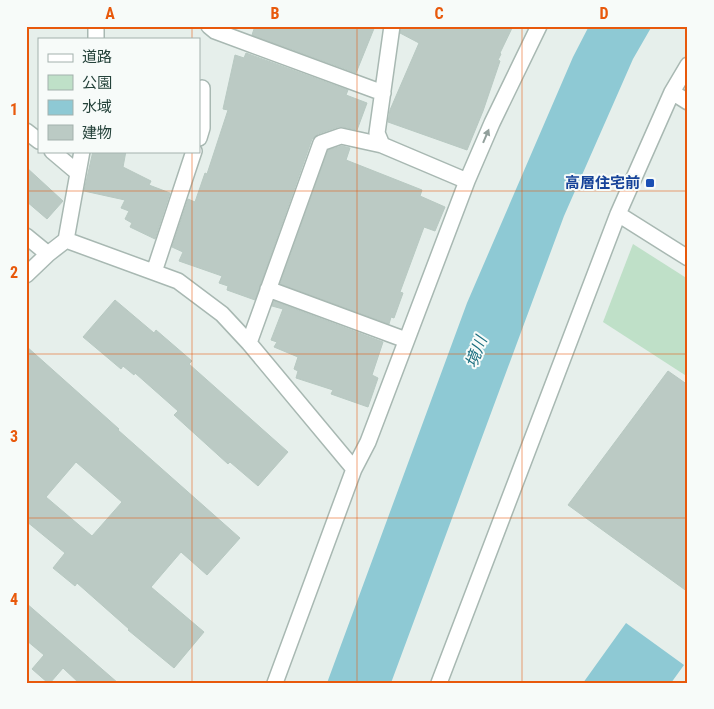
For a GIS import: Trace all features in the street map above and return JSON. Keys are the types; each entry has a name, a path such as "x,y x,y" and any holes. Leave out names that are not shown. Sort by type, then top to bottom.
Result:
{"street":[{"path":"209,26 214,30 383,93"},
{"path":"382,145 377,133 392,26"},
{"path":"274,683 354,469 368,442 467,181 539,26"},
{"path":"439,683 618,214 672,92 688,65"},
{"path":"200,135 202,128 202,88"},
{"path":"672,92 688,102"},
{"path":"26,131 38,140"},
{"path":"249,343 321,143 341,136 382,145 467,181"},
{"path":"53,152 78,173"},
{"path":"26,275 66,240 82,152"},
{"path":"154,272 194,152"},
{"path":"618,214 688,258"},
{"path":"26,236 48,254"},
{"path":"66,240 178,281 222,314 249,343 354,469"},
{"path":"268,289 406,340"}],"green space":[{"path":"633,244 688,279 688,377 603,322"}],"water":[{"name":"境川","path":"589,26 652,26 633,59 564,216 391,683 327,683 467,303 573,57"},
{"path":"626,623 684,665 671,683 583,683"}],"building":[{"path":"255,26 375,26 356,73 252,35"},
{"path":"401,26 513,26 500,53 498,60 500,61 483,111 467,150 388,122 390,110 419,43 400,33"},
{"path":"246,53 348,90 346,95 367,103 357,130 338,127 318,134 312,139 255,300 227,290 228,286 219,283 222,276 179,261 183,252 172,247 188,199 195,202 205,173 207,174 228,110 223,109 235,55 244,58"},
{"path":"342,146 350,148 346,160 422,190 420,196 445,207 435,231 424,227 400,292 403,293 394,318 391,317 389,324 280,284 328,150"},
{"path":"93,152 126,152 123,167 151,181 149,185 170,193 155,239 130,227 132,223 125,219 129,211 121,208 125,200 84,191"},
{"path":"26,167 63,201 47,219 26,201"},
{"path":"115,300 154,333 156,330 192,361 189,364 288,452 258,486 230,462 228,464 174,415 178,411 135,373 134,375 123,366 121,369 83,337"},
{"path":"274,301 383,342 372,375 378,378 368,407 331,394 333,390 296,378 298,371 294,369 298,357 274,347 277,342 271,340 283,309 272,306"},
{"path":"26,346 240,538 207,575 181,552 151,587 204,632 174,668 128,630 77,583 75,586 53,568 65,553 26,521","holes":["76,462 122,502 92,536 46,497"]},
{"path":"668,371 688,385 688,592 568,505"},
{"path":"26,603 118,683 79,683 63,668 48,683 32,669 44,655 26,640"}],"place":[{"name":"高層住宅前","path":"650,183"}]}
